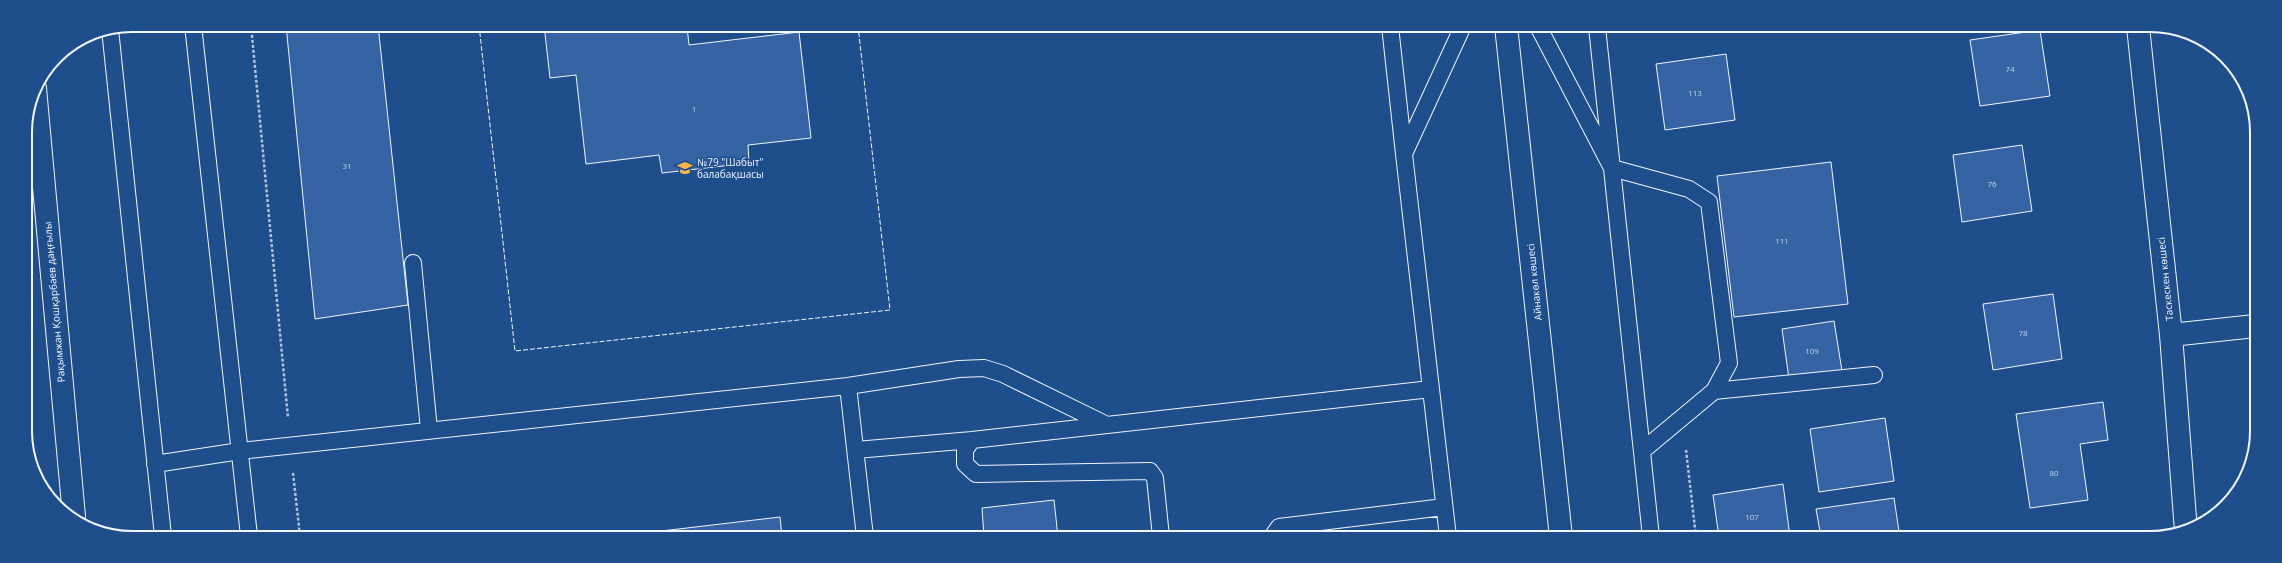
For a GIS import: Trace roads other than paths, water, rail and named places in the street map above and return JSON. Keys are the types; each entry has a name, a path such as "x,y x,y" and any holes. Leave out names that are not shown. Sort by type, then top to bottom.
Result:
{"street":[{"name":"Айнакөл көшесі","path":"1507,32 1560,531"},
{"name":"Таскескен көшесі","path":"2139,32 2171,335 2185,524"},
{"name":"Рақымжан Қошқарбаев даңғылы","path":"36,103 74,512"},
{"path":"2171,335 2250,327"}],"lane":[{"path":"194,32 248,531"},
{"path":"1391,32 1447,531"},
{"path":"1404,154 1460,32"},
{"path":"1541,32 1612,168 1689,189 1709,202 1729,364 1714,392 1642,451"},
{"path":"1598,32 1651,531"},
{"path":"111,34 162,531"},
{"path":"413,263 429,430"},
{"path":"155,464 240,452 429,430 848,386 959,369 984,368 1003,374 1106,424"},
{"path":"1714,392 1874,374"},
{"path":"848,386 864,531"},
{"path":"856,450 972,440 1431,389"},
{"path":"972,440 965,450 965,464 976,474 1150,471 1155,478 1160,531"},
{"path":"1276,531 1279,527 1444,507"}],"place":[{"name":"№79 \"Шабыт\" балабақшасы","path":"685,168"}]}
